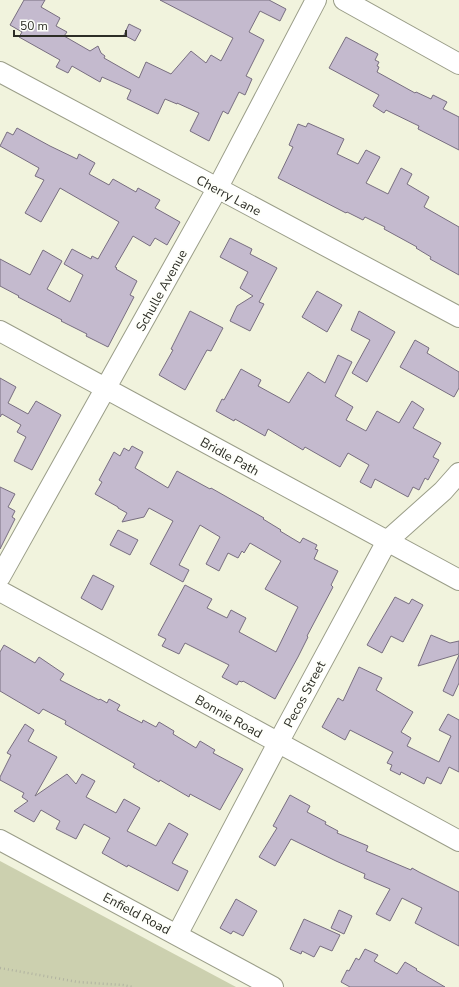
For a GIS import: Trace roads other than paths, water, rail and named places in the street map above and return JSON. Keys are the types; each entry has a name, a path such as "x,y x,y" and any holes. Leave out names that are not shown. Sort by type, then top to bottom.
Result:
{"street":[{"name":"Schulle Avenue","path":"0,577 218,189 316,0"},
{"path":"344,0 459,64"},
{"name":"Cherry Lane","path":"0,72 459,317"},
{"name":"Bridle Path","path":"0,331 459,580"},
{"name":"Pecos Street","path":"177,935 387,541 443,491 459,473"},
{"name":"Bonnie Road","path":"0,591 459,841"},
{"name":"Enfield Road","path":"0,840 273,987"}]}
